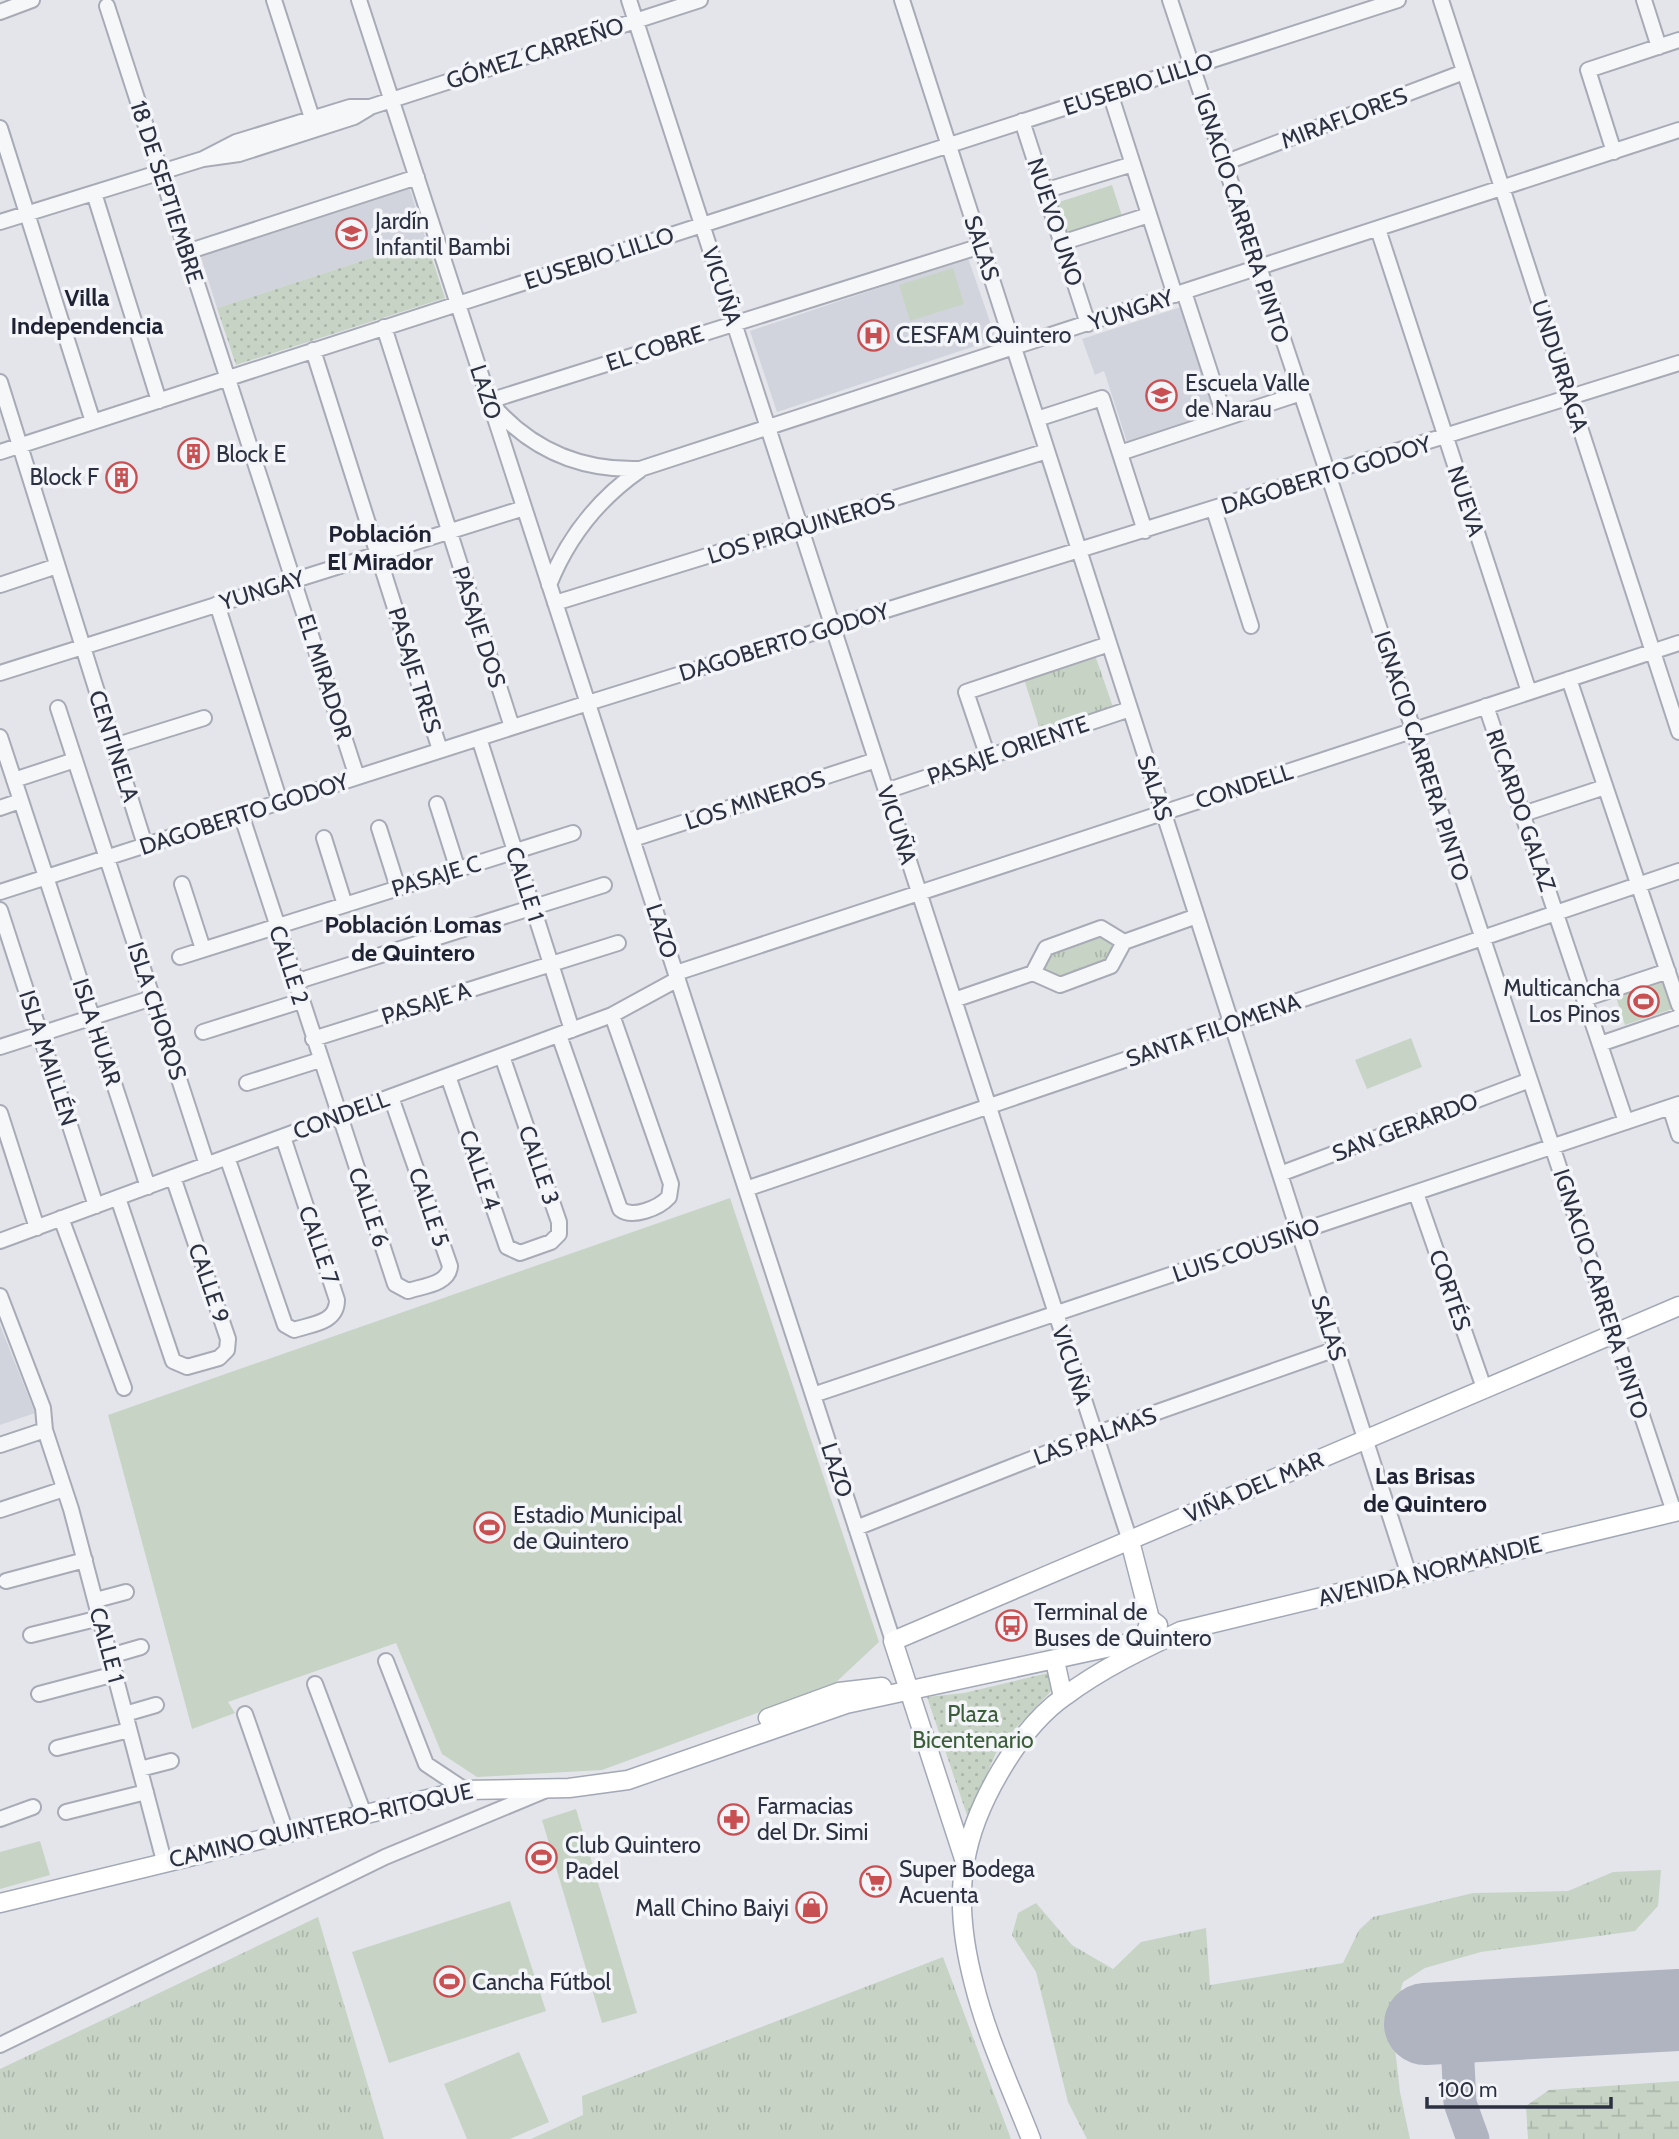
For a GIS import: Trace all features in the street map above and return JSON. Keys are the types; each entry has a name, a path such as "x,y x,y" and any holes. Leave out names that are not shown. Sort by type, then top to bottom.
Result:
{"main road":[{"name":"VIÑA DEL MAR","path":"893,1641 1679,1306"},
{"name":"AVENIDA NORMANDIE","path":"965,1862 985,1802 1004,1766 1031,1730 1063,1697 1130,1655 1181,1631 1676,1512"},
{"name":"VICUÑA","path":"1130,1541 1150,1619"},
{"path":"1150,1619 1166,1629 1181,1631"},
{"name":"CAMINO QUINTERO-RITOQUE","path":"0,1903 465,1790 549,1789 609,1784 646,1775 821,1712 910,1689 1055,1661 1139,1640 1146,1633 1150,1619"},
{"name":"LAZO","path":"893,1641 965,1862"},
{"path":"1055,1661 1063,1697"},
{"name":"CAMINO QUINTERO-RITOQUE","path":"646,1775 732,1733 839,1692 874,1687 910,1689"},
{"path":"821,1712 825,1701 839,1692"},
{"path":"965,1862 965,1936 974,1985 1031,2139"}],"street":[{"path":"0,12 32,0"},
{"path":"274,0 312,118"},
{"name":"LAZO","path":"359,0 893,1641"},
{"name":"VICUÑA","path":"629,0 1130,1541"},
{"name":"GÓMEZ CARREÑO","path":"0,222 203,159 239,153 355,117 370,107 700,0"},
{"name":"SALAS","path":"902,0 1409,1576"},
{"name":"IGNACIO CARRERA PINTO","path":"1170,0 1676,1512"},
{"name":"EUSEBIO LILLO","path":"0,452 1398,0"},
{"name":"UNDURRAGA","path":"1441,0 1679,733"},
{"path":"1644,0 1659,47"},
{"name":"18 DE SEPTIEMBRE","path":"107,6 228,378"},
{"path":"1614,152 1588,70 1679,40"},
{"name":"MIRAFLORES","path":"1224,163 1464,72"},
{"path":"1110,93 1149,215 1226,418"},
{"name":"GÓMEZ CARREÑO","path":"203,159 236,142 312,118 351,107 370,107"},
{"name":"NUEVO UNO","path":"1022,121 1088,324"},
{"path":"0,128 93,422"},
{"name":"YUNGAY","path":"489,401 524,436 553,453 604,468 640,469 1679,130"},
{"path":"1044,191 1133,163"},
{"path":"187,252 417,177"},
{"path":"94,193 159,401"},
{"path":"1061,243 1149,215"},
{"name":"NUEVA","path":"1378,229 1528,692"},
{"name":"EL COBRE","path":"489,401 981,246"},
{"name":"PASAJE DOS","path":"383,327 512,727"},
{"name":"PASAJE TRES","path":"313,350 440,750"},
{"name":"DAGOBERTO GODOY","path":"0,892 588,703 1446,438 1679,363"},
{"name":"EL MIRADOR","path":"228,378 357,777"},
{"name":"CENTINELA","path":"0,382 145,845"},
{"path":"1119,453 1301,393"},
{"path":"1037,419 1101,398 1145,531"},
{"name":"LOS PIRQUINEROS","path":"555,603 1047,451"},
{"name":"YUNGAY","path":"550,585 564,552 584,521 610,493 640,469"},
{"name":"YUNGAY","path":"0,673 524,508"},
{"path":"1214,510 1251,626"},
{"path":"0,585 57,566"},
{"path":"217,604 280,802"},
{"name":"CONDELL","path":"0,1241 612,1015 677,976 919,893 1679,643"},
{"path":"988,757 966,692 1109,644"},
{"path":"1569,679 1679,1005"},
{"name":"RICARDO GALAZ","path":"1486,706 1626,1122"},
{"name":"ISLA CHOROS","path":"58,708 208,1165"},
{"name":"PASAJE ORIENTE","path":"886,792 1130,709"},
{"path":"114,746 204,718"},
{"name":"CALLE 1","path":"479,738 551,963 566,1033"},
{"path":"1,742 45,877"},
{"path":"13,780 75,760"},
{"name":"LOS MINEROS","path":"633,839 876,760"},
{"path":"1523,814 1605,787"},
{"path":"0,808 20,802"},
{"path":"437,804 458,870"},
{"name":"CALLE 2","path":"241,814 338,1116"},
{"path":"379,828 398,888"},
{"name":"PASAJE C","path":"180,957 573,834"},
{"path":"324,838 345,905"},
{"name":"SANTA FILOMENA","path":"746,1189 1679,872"},
{"name":"ISLA HUAR","path":"45,877 148,1186"},
{"path":"182,884 203,949"},
{"path":"295,982 604,885"},
{"name":"ISLA MAILLÉN","path":"0,910 96,1206"},
{"path":"1032,973 1060,985 1111,966 1124,942 1197,916"},
{"path":"954,1000 1032,973 1046,948 1101,928 1124,942"},
{"name":"PASAJE A","path":"313,1039 618,943"},
{"path":"1584,999 1668,971"},
{"path":"0,1047 152,998"},
{"path":"203,1032 301,1001"},
{"path":"566,1033 620,1209 629,1214 659,1205 669,1197 670,1184 612,1015"},
{"path":"1600,1044 1679,1017"},
{"name":"CALLE 3","path":"502,1056 560,1226 554,1240 523,1252"},
{"path":"247,1083 320,1060"},
{"name":"CALLE 4","path":"448,1076 505,1244 513,1252 523,1252"},
{"name":"SAN GERARDO","path":"1280,1174 1530,1080"},
{"name":"CALLE 5","path":"391,1097 450,1266 449,1274 443,1279 408,1291"},
{"path":"1675,1106 1679,1135"},
{"name":"LUIS COUSIÑO","path":"813,1395 1675,1106"},
{"path":"0,1116 37,1228"},
{"name":"CALLE 6","path":"338,1116 396,1284 408,1291"},
{"name":"CALLE 7","path":"227,1157 285,1325 291,1330 330,1318 337,1308 337,1300 283,1137"},
{"name":"CALLE 9","path":"118,1198 173,1361 180,1366 191,1366 222,1356 228,1343 173,1177"},
{"name":"CORTÉS","path":"1416,1193 1484,1388"},
{"path":"61,1219 124,1388"},
{"name":"CALLE 1","path":"0,1296 43,1408 45,1430 85,1560 164,1861"},
{"name":"LAS PALMAS","path":"856,1528 1095,1434 1336,1349"},
{"path":"0,1445 45,1430"},
{"path":"0,1510 64,1489"},
{"path":"6,1581 85,1560"},
{"path":"96,1600 126,1592"},
{"path":"30,1635 100,1618"},
{"path":"110,1656 141,1647"},
{"path":"386,1661 426,1764 465,1790"},
{"path":"39,1694 115,1674"},
{"path":"315,1684 364,1814"},
{"path":"125,1714 156,1705"},
{"path":"245,1714 286,1832"},
{"path":"57,1748 129,1730"},
{"path":"139,1769 171,1761"},
{"path":"0,2045 385,1857 549,1789"},
{"path":"66,1812 146,1792"},
{"path":"0,1819 33,1807"}],"shaded area":[{"name":"Jardín Infantil Bambi","path":"409,187 426,240 217,308 200,254"},
{"name":"CESFAM Quintero","path":"968,258 996,339 777,412 750,331"},
{"name":"Escuela Valle de Narau","path":"1184,306 1218,418 1128,445 1104,371 1095,375 1082,339"},
{"path":"0,1325 35,1413 0,1425"}],"green space":[{"path":"1112,185 1123,219 1067,237 1056,203"},
{"path":"426,240 445,298 236,365 217,308"},
{"path":"953,268 964,304 910,321 899,285"},
{"path":"1095,655 1113,707 1040,730 1024,679"},
{"path":"1100,933 1117,945 1109,961 1059,981 1041,973 1052,949"},
{"name":"Multicancha Los Pinos","path":"1662,978 1672,1009 1625,1025 1615,994"},
{"path":"1411,1038 1422,1067 1367,1089 1355,1060"},
{"name":"Estadio Municipal de Quintero","path":"730,1198 879,1642 833,1685 602,1770 477,1777 442,1754 396,1643 228,1702 235,1713 192,1729 108,1415"},
{"name":"Plaza Bicentenario","path":"1048,1673 1054,1688 999,1746 968,1818 927,1697 964,1693"},
{"path":"576,1809 637,2013 602,2023 542,1820"},
{"path":"40,1841 50,1875 0,1889 0,1852"},
{"path":"1661,1870 1658,1906 1635,1931 1481,1952 1425,1968 1403,1982 1392,2022 1400,2092 1410,2139 1087,2139 1068,2102 1036,1972 1012,1935 1018,1913 1036,1903 1072,1945 1113,1969 1141,1942 1206,1928 1210,1985 1343,1963 1359,1930 1373,1917 1473,1893 1568,1891 1613,1872"},
{"name":"Cancha Fútbol","path":"510,1901 546,2011 389,2063 352,1952"},
{"path":"318,1917 384,2139 0,2139 0,2069"},
{"path":"943,1957 1011,2139 531,2139 583,2115 582,2096"},
{"path":"519,2052 549,2122 510,2139 467,2139 444,2084"},
{"path":"1679,2081 1679,2139 1528,2139 1526,2106 1549,2090"}],"taxiway":[{"path":"1456,2022 1460,2103 1473,2139"}],"runway":[{"path":"1425,2024 1679,2010"}],"place":[{"name":"Jardín Infantil Bambi","path":"352,234"},
{"name":"CESFAM Quintero","path":"873,335"},
{"name":"Escuela Valle de Narau","path":"1162,396"},
{"name":"Block E","path":"193,454"},
{"name":"Block F","path":"122,477"},
{"name":"Multicancha Los Pinos","path":"1643,1001"},
{"name":"Estadio Municipal de Quintero","path":"490,1528"},
{"name":"Terminal de Buses de Quintero","path":"1011,1625"},
{"name":"Farmacias del Dr. Simi","path":"734,1819"},
{"name":"Club Quintero Padel","path":"542,1858"},
{"name":"Super Bodega Acuenta","path":"876,1882"},
{"name":"Mall Chino Baiyi","path":"812,1908"},
{"name":"Cancha Fútbol","path":"449,1982"}],"district":[{"name":"Villa Independencia","path":"87,311"},
{"name":"Población El Mirador","path":"380,547"},
{"name":"Población Lomas de Quintero","path":"413,938"},
{"name":"Las Brisas de Quintero","path":"1425,1489"}]}
